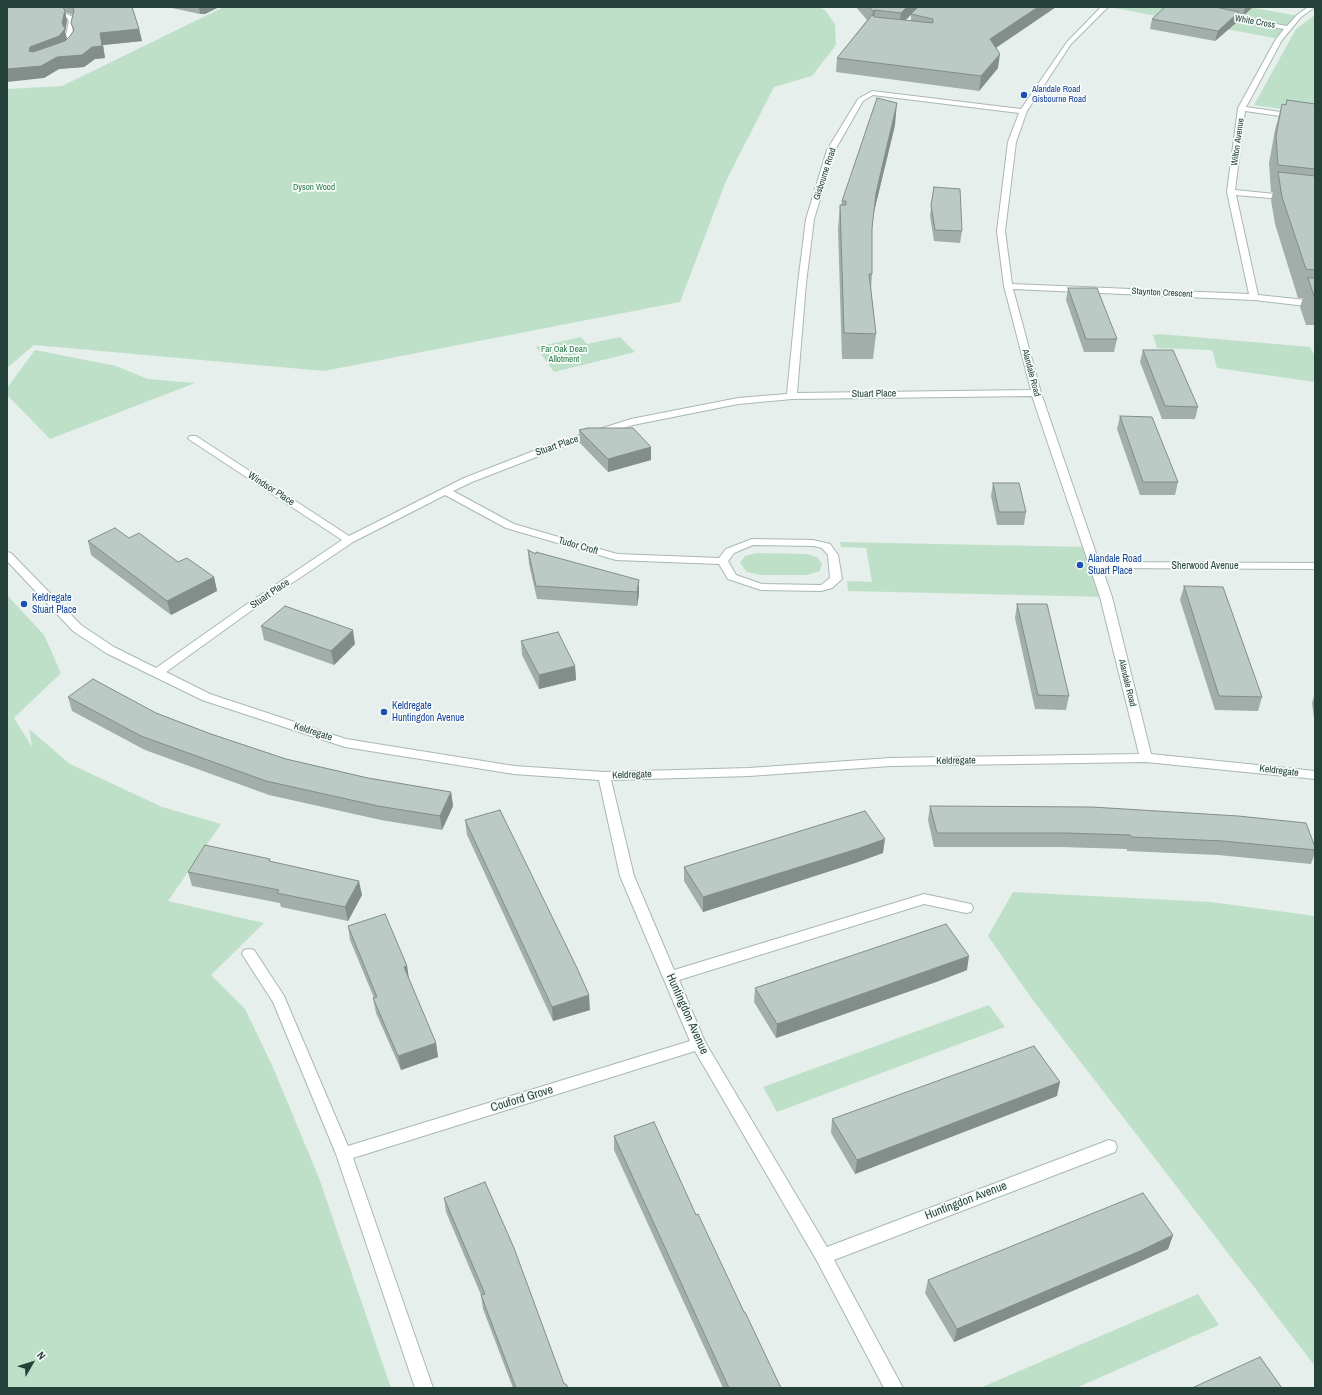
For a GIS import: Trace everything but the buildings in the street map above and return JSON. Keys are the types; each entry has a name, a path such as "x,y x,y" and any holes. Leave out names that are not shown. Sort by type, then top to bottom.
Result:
{"street":[{"path":"45,7 70,18 72,21 68,35 72,41 70,46 59,53"},
{"name":"Alandale Road","path":"1105,7 1069,43 1023,111 1012,142 1001,231 1008,286 1036,393 1106,597 1146,758"},
{"name":"Wilton Avenue","path":"1254,297 1231,192 1242,108 1279,39 1299,16 1312,7"},
{"name":"White Cross","path":"1213,14 1288,28"},
{"name":"Gisbourne Road","path":"792,396 802,283 810,219 831,150 860,100 872,93 1023,111"},
{"path":"1242,108 1315,119"},
{"path":"1231,192 1315,200"},
{"name":"Staynton Crescent","path":"1008,286 1254,297 1315,304"},
{"name":"Stuart Place","path":"157,673 349,540 468,480 553,447 631,422 738,401 792,396 1036,393"},
{"name":"Windsor Place","path":"193,438 349,540"},
{"name":"Tudor Croft","path":"445,491 510,526 616,557 722,562"},
{"path":"752,542 813,543 826,546 833,555 836,579 828,586 821,588 761,587 732,576 722,562 730,551 752,542"},
{"name":"Keldregate","path":"7,555 77,628 110,650 206,697 345,743 514,770 604,776 749,772 890,762 1146,758 1315,775"},
{"name":"Sherwood Avenue","path":"1094,565 1315,566"},
{"name":"Huntingdon Avenue","path":"604,776 626,876 699,1044 823,1256 894,1388"},
{"path":"670,977 924,900 966,908"},
{"path":"249,954 279,1000 344,1154 424,1388"},
{"name":"Couford Grove","path":"344,1154 699,1044"},
{"name":"Huntingdon Avenue","path":"823,1256 1109,1147"}],"green space":[{"name":"Dyson Wood","path":"224,7 818,7 825,10 835,24 836,45 812,76 774,87 726,181 680,302 324,371 34,345 7,368 7,89 62,86"},
{"path":"1109,7 1249,7 1299,16 1279,39"},
{"path":"1315,15 1315,114 1254,105 1296,29"},
{"path":"1160,334 1310,347 1315,356 1315,382 1217,368 1212,350 1157,348 1153,335"},
{"name":"Far Oak Dean Allotment","path":"581,337 587,344 620,337 635,352 554,372 536,347"},
{"path":"35,350 116,366 148,379 195,383 50,439 7,395 7,388"},
{"path":"840,542 1088,547 1106,597 848,591 847,581 872,582 866,548 841,547"},
{"path":"757,553 807,554 817,557 822,564 820,571 807,575 761,575 747,572 740,563 745,556"},
{"path":"7,595 44,635 61,673 14,718 32,747 29,729 70,764 162,807 221,824 168,901 264,923 211,975 245,1009 272,1065 319,1178 391,1388 7,1388"},
{"path":"1013,892 1211,902 1315,916 1315,1366 1032,999 988,936"},
{"path":"989,1005 1005,1027 777,1112 763,1087"},
{"path":"1198,1294 1219,1325 1076,1388 980,1388"}],"place":[{"name":"Alandale Road Gisbourne Road","path":"1024,95"},
{"name":"Alandale Road Stuart Place","path":"1080,565"},
{"name":"Keldregate Stuart Place","path":"24,604"},
{"name":"Keldregate Huntingdon Avenue","path":"384,712"}]}
